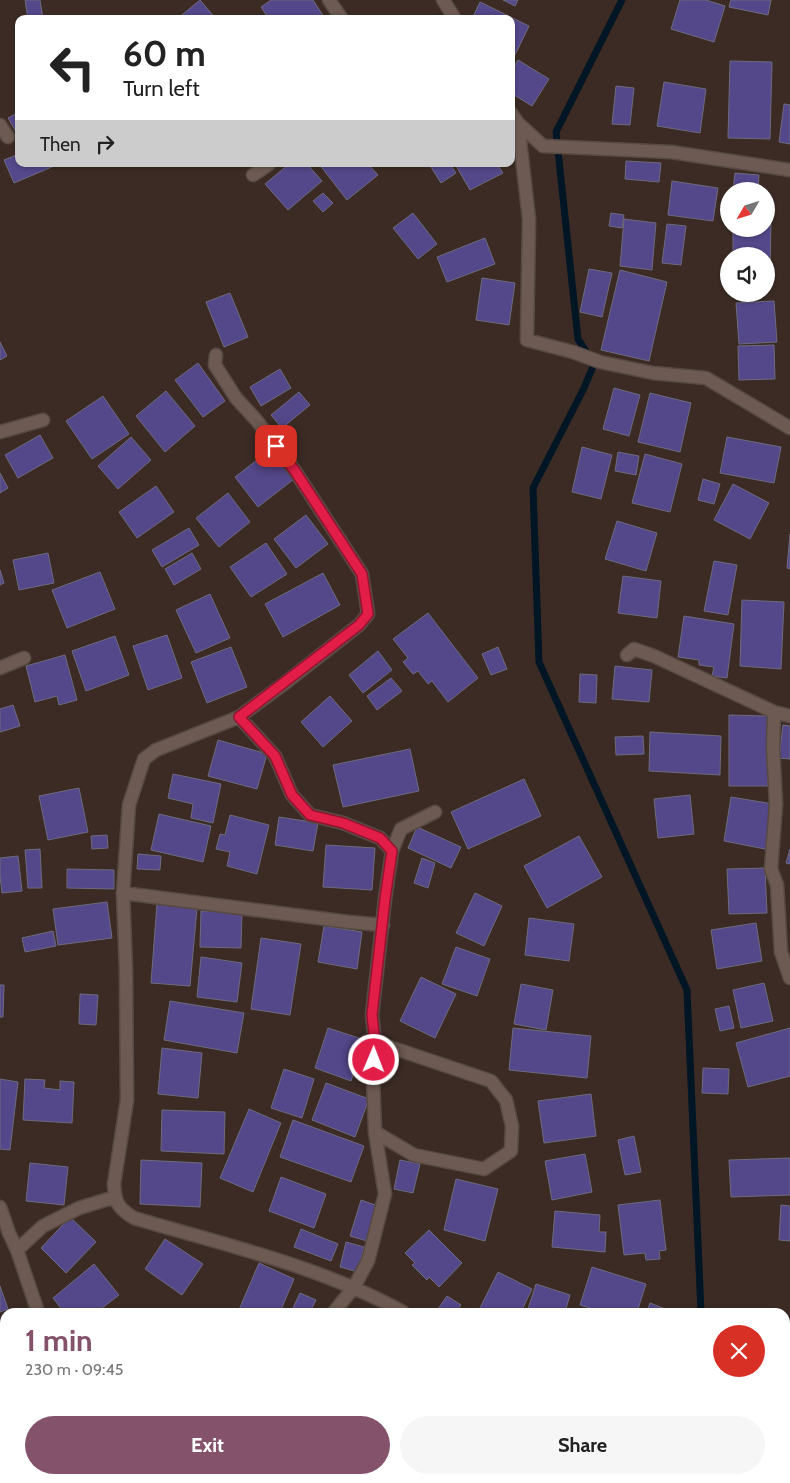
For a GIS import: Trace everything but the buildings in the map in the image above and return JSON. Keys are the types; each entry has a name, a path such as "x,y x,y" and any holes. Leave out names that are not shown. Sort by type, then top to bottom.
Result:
{"street":[{"path":"329,0 339,15"},
{"path":"444,1 453,15"},
{"path":"515,119 543,146 671,152 790,170"},
{"path":"0,125 8,137"},
{"path":"515,125 529,219 527,340 573,352 600,362 653,372 706,378 790,428"},
{"path":"252,174 264,167"},
{"path":"216,355 215,365 236,398 257,421 295,471 362,574 368,614 359,625 239,717 156,750 144,759 129,805 123,893 126,970 127,1100 114,1184 115,1197 121,1210 134,1218 296,1266 354,1288 395,1308"},
{"path":"0,432 43,420"},
{"path":"627,655 634,649 654,656 774,712 790,716"},
{"path":"0,668 24,658"},
{"path":"774,712 773,748 776,804 771,869 776,885 781,952 790,978"},
{"path":"239,717 275,756 292,795 310,815 343,823 380,838 392,851"},
{"path":"337,1308 354,1288 368,1261 385,1194 375,1132 372,1077 375,1042 372,1015 392,851 401,829 435,812"},
{"path":"123,893 383,925"},
{"path":"375,1042 491,1081 506,1100 512,1126 510,1150 484,1169 414,1155 375,1132"},
{"path":"17,1250 43,1226 79,1208 115,1197"},
{"path":"0,1208 17,1250 37,1308"}],"waterway":[{"path":"622,0 556,132 578,339 594,364 584,388 533,488 539,662 687,990 701,1308"}],"route":[{"path":"276,446 295,471 362,574 368,614 359,625 286,683 239,717 275,756 292,795 310,815 343,823 380,838 392,851 372,1015 375,1042 374,1060"}]}
